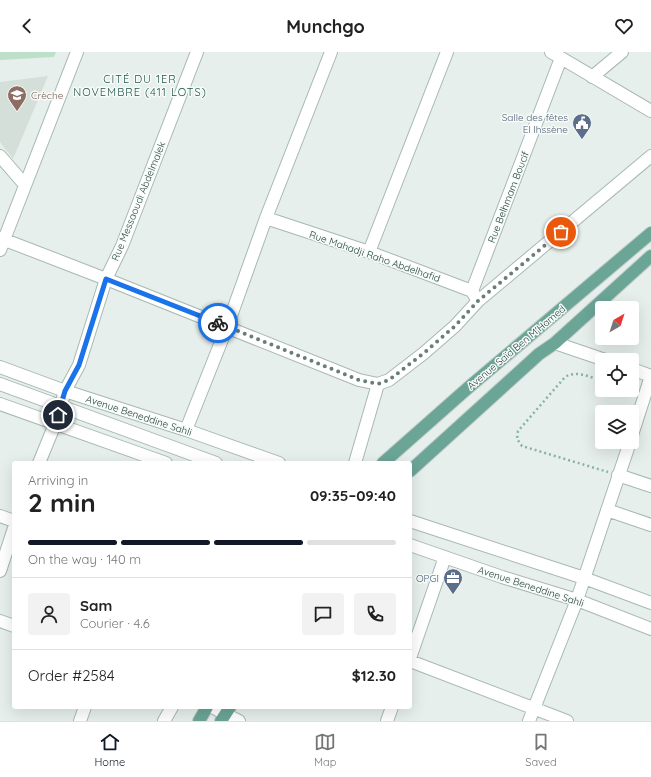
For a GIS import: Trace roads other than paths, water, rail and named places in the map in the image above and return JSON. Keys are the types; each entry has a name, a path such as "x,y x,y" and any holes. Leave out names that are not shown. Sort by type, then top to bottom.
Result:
{"main road":[{"name":"Avenue Saïd Ben M'Hamed","path":"385,461 469,387 651,233"},
{"name":"Avenue Saïd Ben M'Hamed","path":"412,469 539,354 555,342 651,256"},
{"path":"199,721 206,709"}],"street":[{"path":"77,52 1,243 106,279 359,380 378,384 389,380 424,353 455,326 475,296 651,156"},
{"name":"Rue Messaoudi Abdelmalek","path":"40,461 55,424 65,391 79,365 106,279 122,246 197,52"},
{"path":"186,430 227,327 266,218 331,52"},
{"path":"369,252 447,52"},
{"path":"592,77 622,52"},
{"path":"556,55 651,111"},
{"name":"Rue Belhmam Boucif","path":"475,296 556,55"},
{"path":"0,156 25,185"},
{"name":"Rue Mahadji Raho Abdelhafid","path":"266,218 369,252 475,296"},
{"path":"555,342 595,356"},
{"name":"Avenue Beneddine Sahli","path":"0,367 65,391 186,430 273,461"},
{"path":"639,372 651,376 639,413"},
{"name":"Avenue Beneddine Sahli","path":"0,384 211,461"},
{"path":"356,461 378,384"},
{"path":"0,404 160,461"},
{"path":"529,721 584,578 627,449"},
{"path":"618,475 651,486"},
{"path":"607,510 651,525"},
{"path":"0,516 12,520"},
{"path":"412,522 584,578 651,603"},
{"path":"0,571 12,534"},
{"name":"Avenue Beneddine Sahli","path":"412,546 502,578 576,600 651,629"},
{"path":"412,653 445,557"},
{"path":"0,621 12,625"},
{"path":"412,660 567,721"},
{"path":"80,721 84,709"},
{"path":"164,721 171,709"},
{"path":"216,709 239,721"},
{"path":"388,721 391,709"}],"place":[{"name":"Crèche","path":"17,112"},
{"name":"Salle des fêtes El Ihssène","path":"582,140"},
{"name":"OPGI","path":"453,595"}],"district":[{"name":"CITÉ DU 1ER NOVEMBRE (411 LOTS)","path":"140,85"}]}
